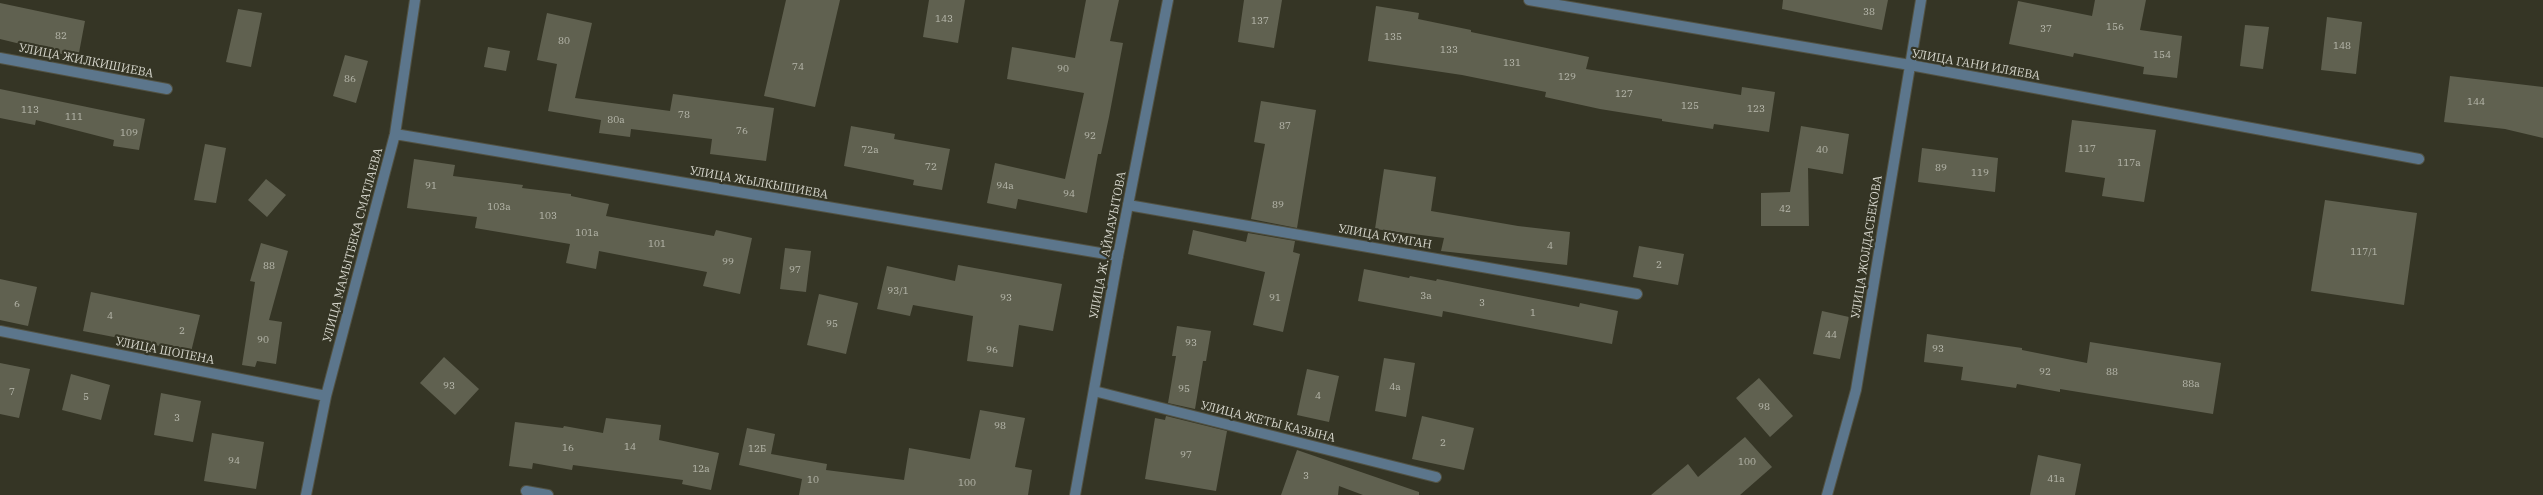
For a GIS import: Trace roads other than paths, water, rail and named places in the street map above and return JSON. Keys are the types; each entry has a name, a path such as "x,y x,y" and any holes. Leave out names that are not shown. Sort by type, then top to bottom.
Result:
{"street":[{"name":"УЛИЦА МАМЫТБЕКА СМАТЛАЕВА","path":"306,495 326,396 395,134 415,0"},
{"name":"УЛИЦА Ж. АЙМАУЫТОВА","path":"1075,495 1118,256 1168,0"},
{"name":"УЛИЦА ГАНИ ИЛЯЕВА","path":"1528,0 1910,65 2419,159"},
{"name":"УЛИЦА ЖОЛДАСБЕКОВА","path":"1827,495 1856,390 1922,0"},
{"name":"УЛИЦА ЖИЛКИШИЕВА","path":"0,58 167,89"},
{"name":"УЛИЦА ЖЫЛКЫШИЕВА","path":"395,134 1118,256"},
{"name":"УЛИЦА КУМГАН","path":"1128,205 1637,294"},
{"name":"УЛИЦА ШОПЕНА","path":"0,331 326,396"},
{"name":"УЛИЦА ЖЕТЫ КАЗЫНА","path":"1094,391 1436,477"},
{"path":"526,491 548,495"}]}
